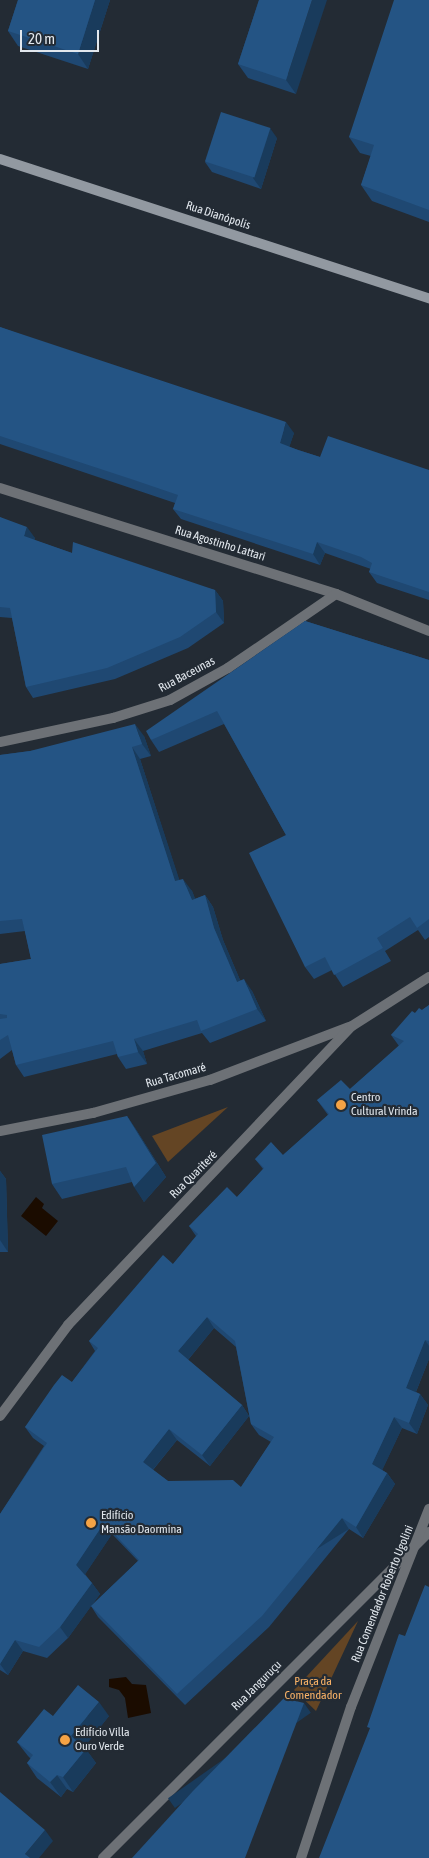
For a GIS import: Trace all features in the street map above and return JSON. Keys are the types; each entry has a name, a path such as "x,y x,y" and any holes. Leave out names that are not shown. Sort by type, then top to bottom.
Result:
{"street":[{"name":"Rua Dianópolis","path":"0,159 429,298"},
{"name":"Rua Agostinho Lattari","path":"0,488 336,594 429,631"},
{"name":"Rua Baceunas","path":"0,742 113,718 170,700 228,668 336,594"},
{"name":"Rua Quariteré","path":"0,1416 68,1325 352,1026 429,977"},
{"name":"Rua Tacomaré","path":"0,1131 93,1113 210,1080 352,1026"},
{"name":"Rua Comendador Roberto Ugolini","path":"301,1858 351,1707 429,1509"},
{"name":"Rua Janguruçu","path":"102,1858 418,1540 429,1532"}],"green space":[{"path":"228,1107 168,1162 152,1136"},
{"name":"Praça da Comendador","path":"358,1621 316,1711 294,1690"}],"shaded area":[{"path":"36,1197 44,1204 42,1208 58,1221 46,1236 21,1216"},
{"path":"126,1677 132,1684 146,1685 151,1713 128,1718 125,1698 119,1690 109,1687 109,1679"}],"building":[{"path":"18,0 95,0 78,54 8,31"},
{"path":"259,0 312,0 286,80 238,64"},
{"path":"394,0 429,0 429,210 361,185 374,145 349,137"},
{"path":"221,112 270,128 254,178 205,161"},
{"path":"0,327 286,422 280,443 298,450 320,457 328,436 429,470 429,592 369,572 372,563 361,557 317,542 313,554 173,509 178,495 0,436"},
{"path":"0,517 27,527 24,536 72,553 73,542 215,590 216,612 180,637 107,668 26,687 10,608 0,607"},
{"path":"305,621 429,660 429,919 417,928 410,917 377,938 383,948 334,975 325,957 305,967 249,853 286,835 217,711 151,740 146,731"},
{"path":"135,724 142,744 132,747 175,881 183,879 192,900 205,895 214,928 237,982 244,979 257,1009 201,1031 197,1020 134,1039 138,1052 118,1057 113,1041 16,1065 8,1035 0,1040 0,1019 7,1018 7,1015 0,1014 0,964 31,959 22,919 0,921 0,755 30,751"},
{"path":"429,1005 429,1341 425,1340 406,1388 420,1394 409,1423 394,1417 372,1464 387,1473 356,1527 342,1518 262,1616 177,1694 91,1606 139,1560 104,1523 76,1565 92,1583 60,1627 39,1647 15,1640 0,1664 0,1514 47,1443 25,1427 62,1375 72,1382 98,1348 89,1341 163,1255 173,1264 198,1234 189,1226 227,1187 237,1197 264,1168 255,1159 271,1142 283,1155 329,1114 317,1100 341,1080 350,1089 404,1041 391,1035 412,1011 415,1013 419,1008 422,1010","holes":["207,1317 235,1341 251,1424 274,1437 241,1487 233,1480 168,1481 143,1462 169,1429 202,1455 242,1405 178,1351"]},
{"path":"127,1116 156,1163 134,1187 126,1167 52,1184 42,1135"},
{"path":"425,1585 429,1587 429,1858 319,1858 370,1728 367,1727 399,1634 405,1636"},
{"path":"78,1685 99,1702 71,1736 86,1749 63,1777 57,1775 50,1782 27,1763 33,1755 17,1742 44,1709 53,1716"},
{"path":"284,1698 304,1703 245,1858 132,1858 193,1791"},
{"path":"0,1792 45,1830 25,1854 30,1858 0,1858"}],"place":[{"name":"Centro Cultural Vrinda","path":"341,1105"},
{"name":"Edifício Mansão Daormina","path":"91,1523"},
{"name":"Edifício Villa Ouro Verde","path":"65,1740"}]}
